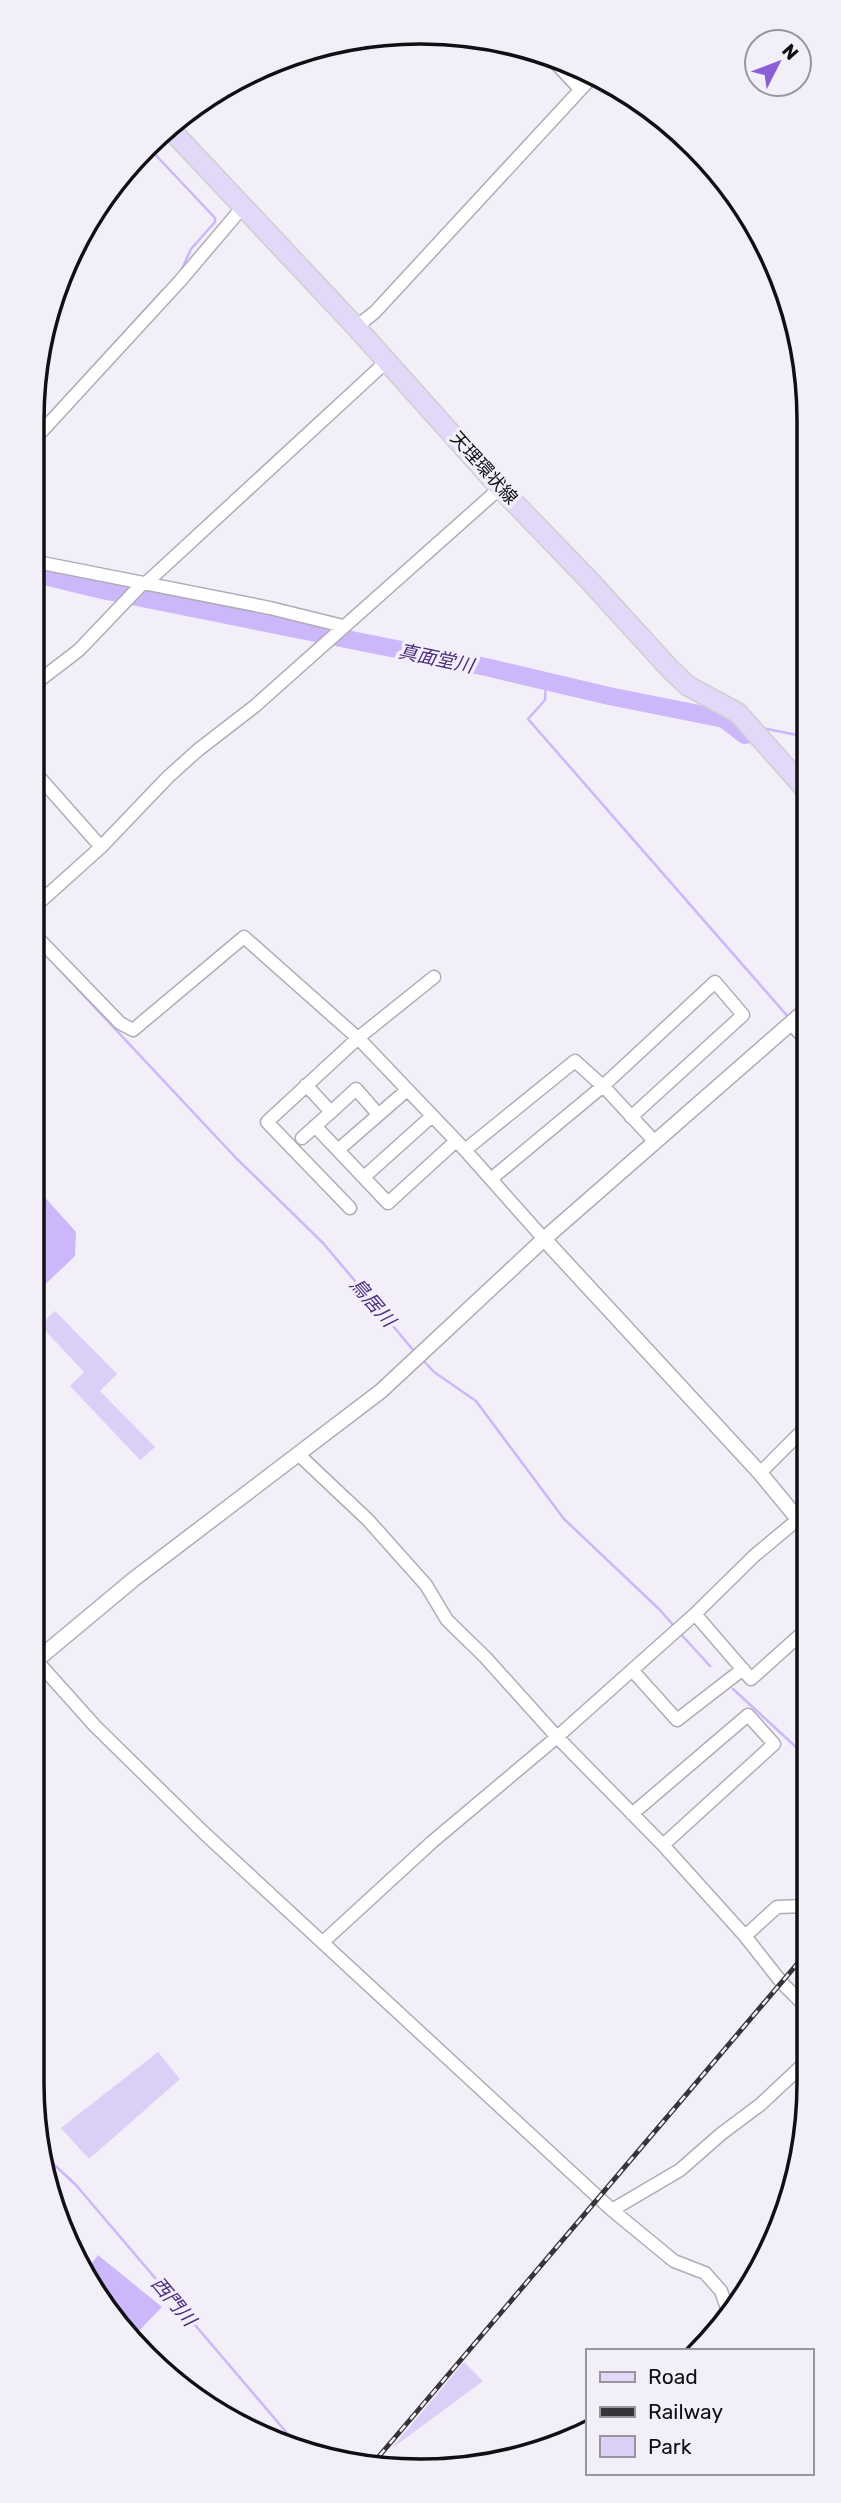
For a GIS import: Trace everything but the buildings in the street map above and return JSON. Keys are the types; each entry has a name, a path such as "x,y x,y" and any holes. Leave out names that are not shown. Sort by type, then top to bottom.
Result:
{"main road":[{"name":"天理環状線","path":"175,134 670,669 688,686 738,713 797,780"}],"street":[{"path":"563,71 580,89"},
{"path":"356,327 375,312 586,83"},
{"path":"44,429 180,281 242,208"},
{"path":"44,677 79,650 142,585 387,361"},
{"path":"44,898 101,847 168,777 198,750 255,706 500,488"},
{"path":"44,564 270,608 342,627"},
{"path":"44,783 101,847"},
{"path":"44,944 120,1023 133,1030 244,937 358,1038 797,1512"},
{"path":"350,1208 267,1122 358,1038 434,977"},
{"path":"491,1179 603,1086 715,982 743,1015 631,1117"},
{"path":"44,1651 134,1579 381,1391 544,1239 797,1018"},
{"path":"791,1024 797,1031"},
{"path":"315,1126 388,1203 575,1061 603,1086 654,1142"},
{"path":"306,1085 331,1112"},
{"path":"302,1138 356,1090 378,1114"},
{"path":"338,1150 407,1090"},
{"path":"364,1178 432,1116"},
{"path":"760,1474 797,1436"},
{"path":"298,1454 368,1520 426,1585 447,1620 663,1845 797,1998"},
{"path":"323,1942 432,1842 557,1737 695,1614 754,1556 797,1526"},
{"path":"695,1614 751,1679 797,1638"},
{"path":"632,1670 677,1720 743,1669"},
{"path":"44,1672 203,1832 612,2210 674,2262 705,2273 721,2291 725,2304"},
{"path":"632,1814 748,1715 774,1744 663,1845"},
{"path":"745,1936 777,1907 797,1906"},
{"path":"612,2210 680,2170 761,2104 797,2070"}],"green space":[{"path":"55,1311 117,1374 100,1391 155,1447 140,1460 70,1386 84,1372 44,1329 44,1321"},
{"path":"158,2052 180,2079 89,2159 61,2128"},
{"path":"464,2362 483,2381 391,2449"}],"shaded area":[{"path":"44,1196 76,1232 75,1256 44,1286"},
{"path":"98,2255 162,2307 138,2332 107,2292 91,2265"}],"waterway":[{"name":"真面堂川","path":"154,154 215,218 215,222 191,249 181,271"},
{"name":"真面堂川","path":"44,420 162,291"},
{"name":"真面堂川","path":"44,576 724,719 745,735"},
{"path":"546,680 545,700 528,719 790,1019"},
{"path":"762,728 797,735"},
{"name":"真面堂川","path":"745,735 755,747"},
{"name":"鳥居川","path":"44,953 237,1159 323,1243 414,1351"},
{"name":"鳥居川","path":"421,1358 434,1372 476,1401 564,1519 675,1627"},
{"name":"鳥居川","path":"679,1632 710,1666"},
{"name":"鳥居川","path":"733,1689 797,1748"},
{"name":"西門川","path":"53,2163 76,2185 289,2436"}],"railway":[{"path":"379,2457 797,1964"}]}
